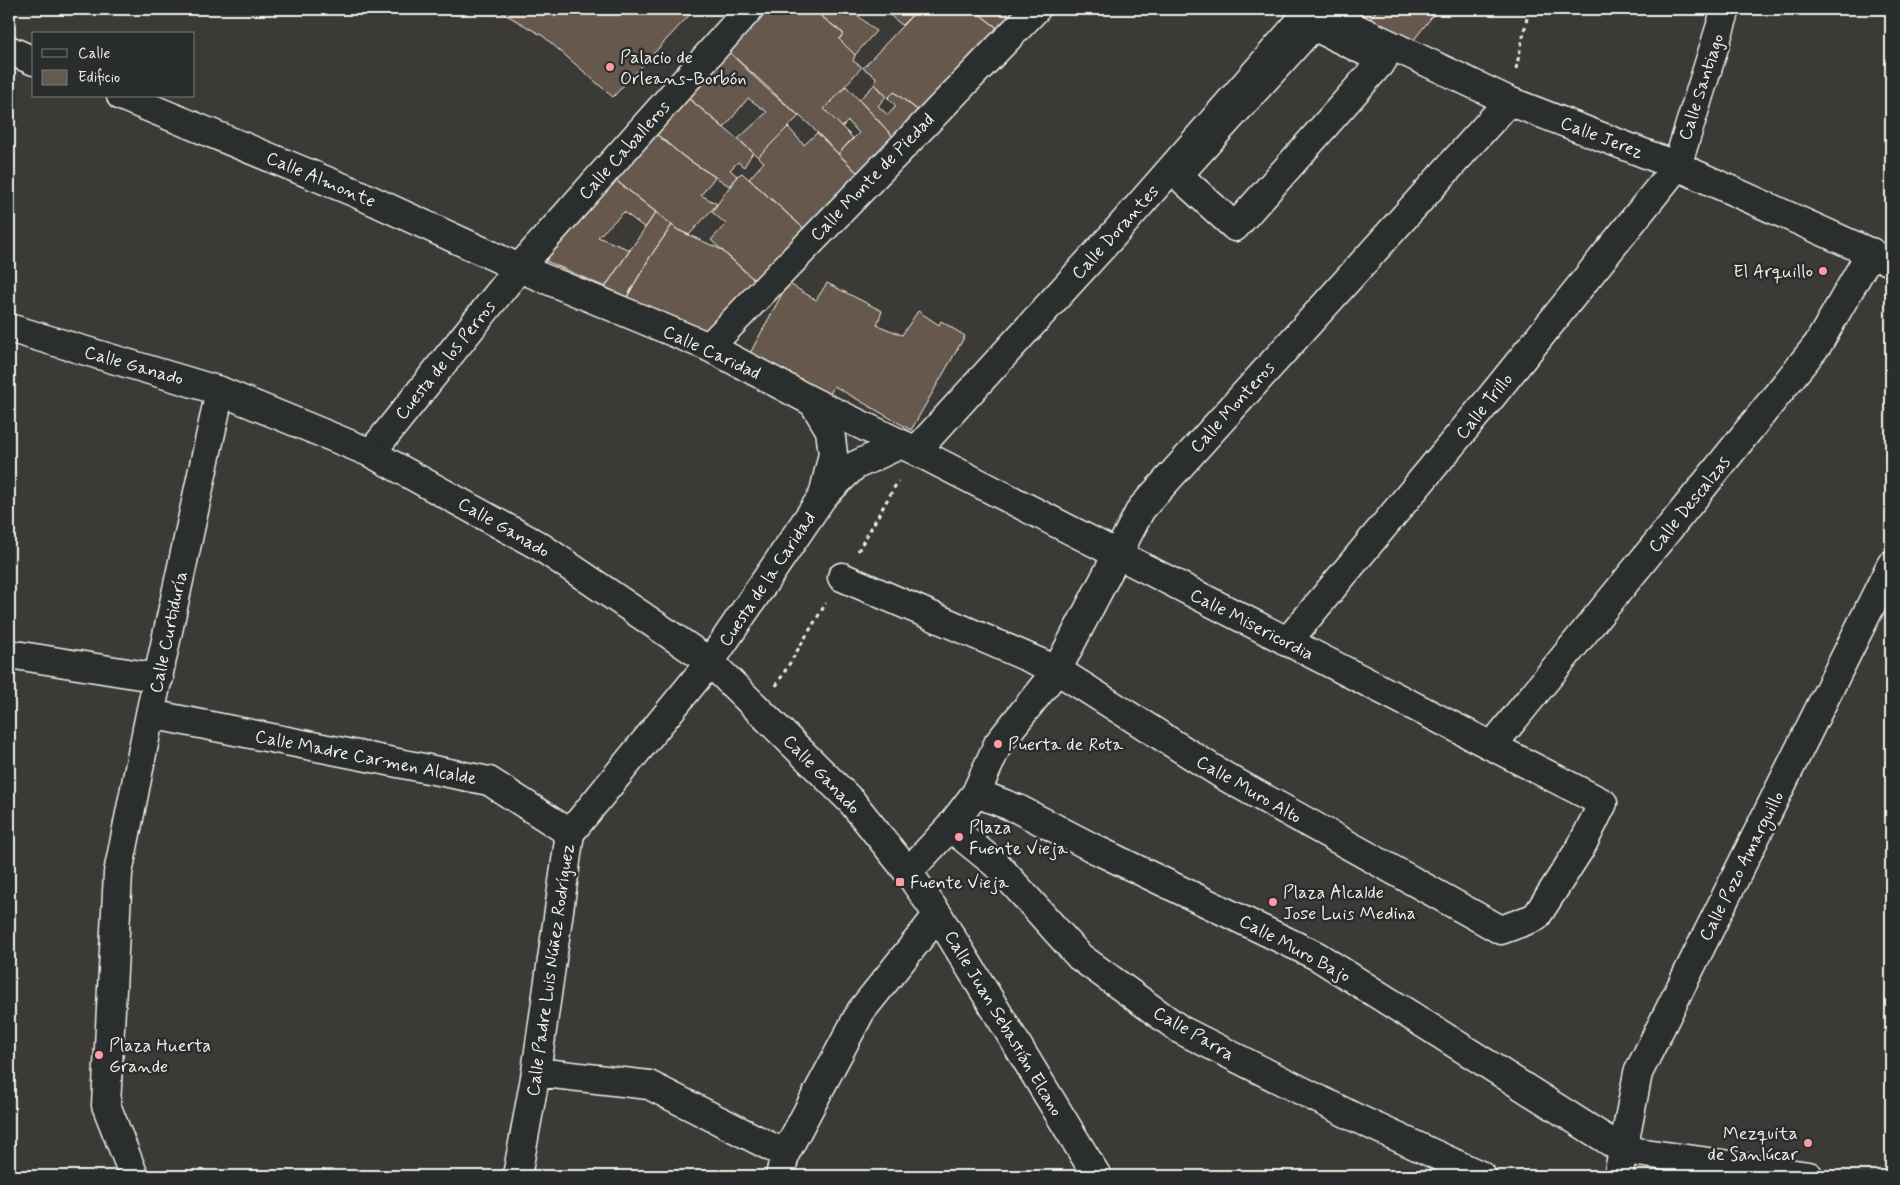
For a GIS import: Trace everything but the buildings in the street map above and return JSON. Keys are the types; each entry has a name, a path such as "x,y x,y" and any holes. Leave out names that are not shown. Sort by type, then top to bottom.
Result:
{"street":[{"name":"Calle Caballeros","path":"519,268 749,9"},
{"name":"Calle Monte de Piedad","path":"709,347 1036,9"},
{"name":"Calle Jerez","path":"1313,9 1509,101 1677,166 1881,257"},
{"name":"Calle Dorantes","path":"908,448 1115,233 1313,9"},
{"name":"Calle Santiago","path":"1677,166 1726,9"},
{"path":"1313,26 1383,60 1235,227 1178,175 1313,26"},
{"path":"9,50 32,59"},
{"name":"Calle Almonte","path":"126,98 356,193 519,268"},
{"name":"Calle Monteros","path":"976,793 998,744 1057,670 1141,509 1509,101"},
{"name":"Calle Trillo","path":"1287,642 1492,396 1677,166"},
{"name":"Calle Descalzas","path":"1492,746 1818,344 1881,257"},
{"name":"Calle Caridad","path":"519,268 709,347 813,402 908,448"},
{"name":"Cuesta de los Perros","path":"371,453 519,268"},
{"name":"Calle Ganado","path":"9,328 220,391 371,453 541,547 710,662 852,802 908,872"},
{"name":"Calle Curtiduría","path":"134,1176 106,1105 118,873 150,714 220,391"},
{"name":"Cuesta de la Caridad","path":"813,402 830,430 833,454 823,496"},
{"name":"Cuesta de la Caridad","path":"710,662 823,496 854,466 908,448"},
{"name":"Calle Misericordia","path":"908,448 1603,803"},
{"name":"Calle Pozo Amarguillo","path":"1621,1163 1638,1072 1891,565"},
{"name":"Calle Muro Alto","path":"842,577 1057,670 1226,777 1501,930 1536,917 1581,847 1603,803"},
{"path":"9,654 159,678"},
{"name":"Calle Padre Luis Núñez Rodríguez","path":"517,1176 536,1072 570,833 710,662"},
{"name":"Calle Madre Carmen Alcalde","path":"150,714 489,781 570,833"},
{"path":"908,872 950,826 976,793"},
{"name":"Calle Muro Bajo","path":"976,793 1018,809 1097,850 1317,956 1621,1163"},
{"name":"Calle Parra","path":"950,826 997,865 1080,957 1181,1030 1356,1118 1482,1176"},
{"name":"Calle Juan Sebastián Elcano","path":"908,872 938,915 1097,1176"},
{"path":"536,1072 649,1085 783,1165 862,1011 938,915"},
{"path":"1621,1163 1808,1176"}],"path":[{"path":"1509,101 1529,9"}],"place":[{"name":"Palacio de Orleans-Borbón","path":"610,67"},
{"name":"El Arquillo","path":"1823,271"},
{"name":"Puerta de Rota","path":"998,744"},
{"name":"Plaza Fuente Vieja","path":"959,837"},
{"name":"Fuente Vieja","path":"900,882"},
{"name":"Plaza Alcalde Jose Luis Medina","path":"1273,902"},
{"name":"Plaza Huerta Grande","path":"99,1055"},
{"name":"Mezquita de Sanlúcar","path":"1808,1143"}]}
